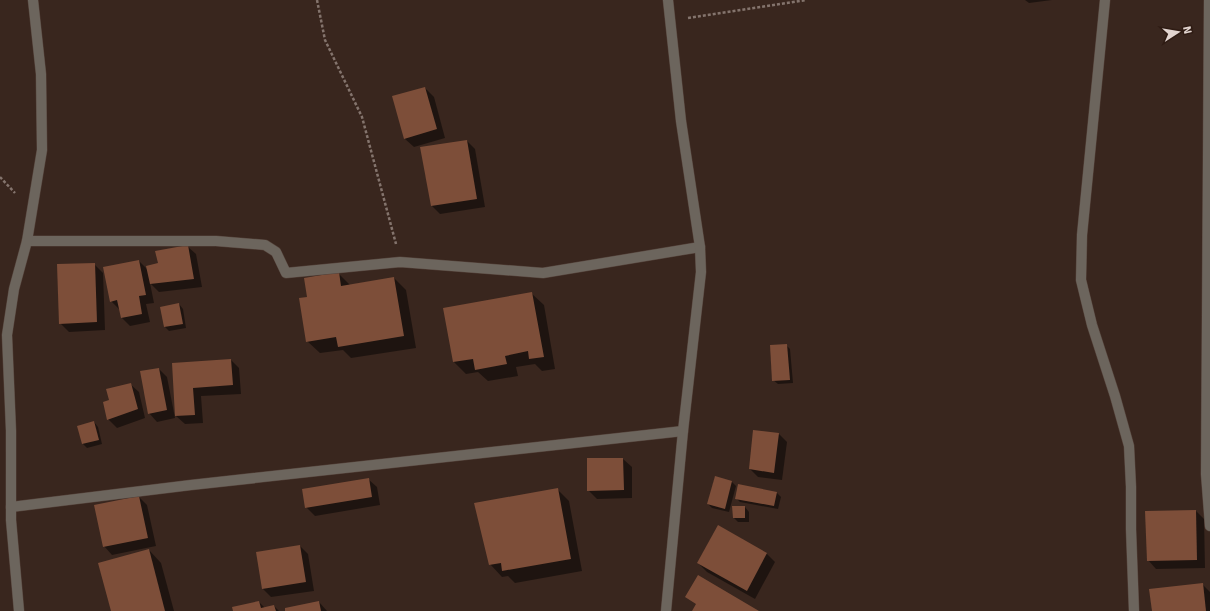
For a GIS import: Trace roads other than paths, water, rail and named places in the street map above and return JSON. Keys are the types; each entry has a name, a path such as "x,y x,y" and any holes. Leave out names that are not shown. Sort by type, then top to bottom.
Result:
{"street":[{"path":"19,611 11,520 11,431 7,334 14,289 27,241 42,150 41,74 33,0"},
{"path":"666,611 683,431 701,272 700,247 680,121 668,0"},
{"path":"1105,0 1082,235 1081,280 1092,325 1115,396 1128,446 1131,487 1131,537 1134,611"},
{"path":"1209,0 1206,474 1210,526"},
{"path":"27,241 216,241 265,245 276,252 286,273 400,262 543,273 700,247"},
{"path":"11,507 199,484 683,431"}]}
